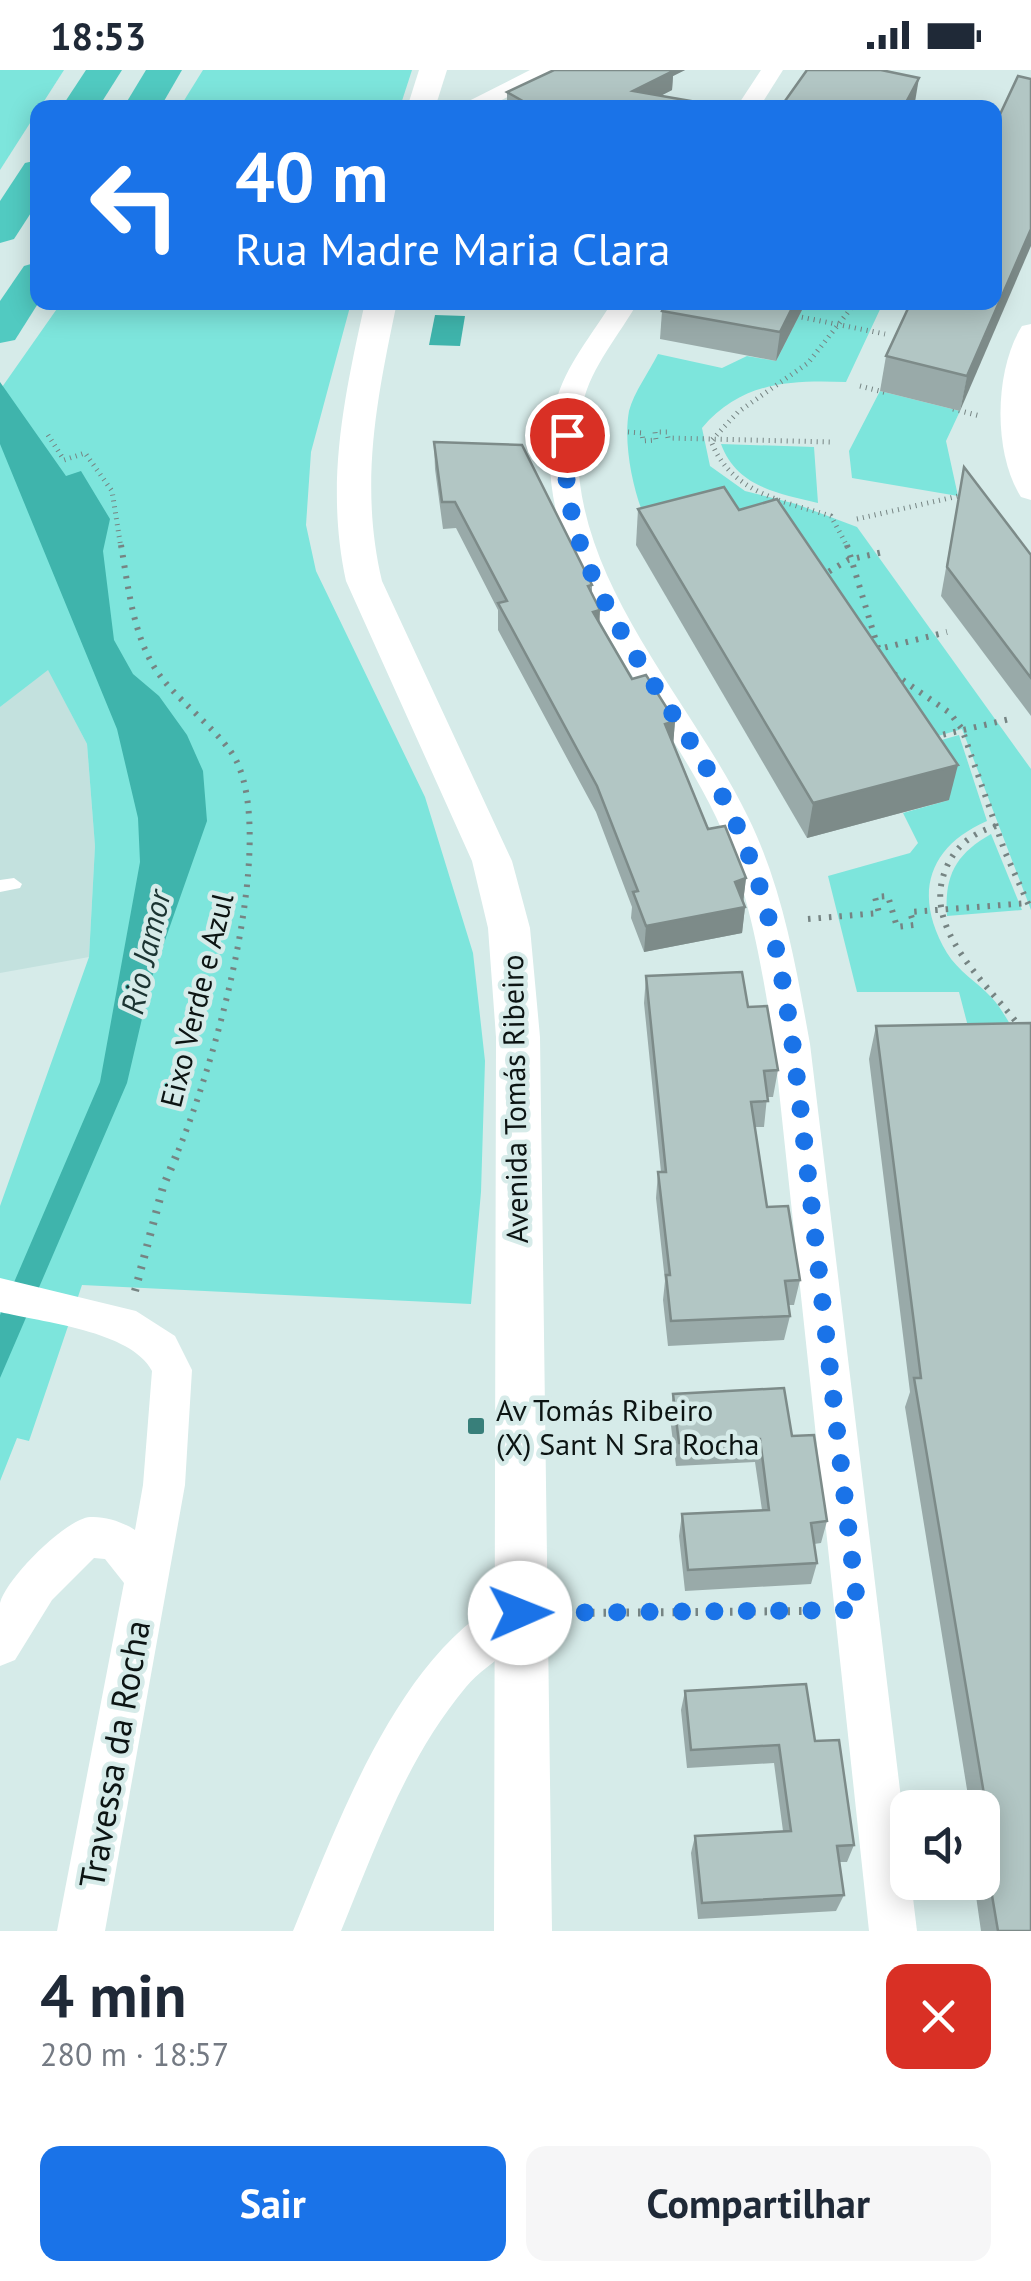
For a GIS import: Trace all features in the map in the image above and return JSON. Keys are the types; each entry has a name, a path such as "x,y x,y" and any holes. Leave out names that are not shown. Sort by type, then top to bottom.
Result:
{"highway":[{"path":"85,100 104,70"},
{"path":"146,100 164,70"},
{"path":"0,231 30,184"},
{"path":"0,331 30,286"}],"street":[{"path":"425,100 434,70"},
{"path":"483,100 549,70"},
{"path":"753,100 772,70"},
{"name":"Avenida Tomás Ribeiro","path":"379,310 353,439 348,512 352,537 364,580 492,861 509,928 518,1037 524,1931"},
{"path":"621,310 570,401 563,471 575,532 596,581 731,813 772,922 792,1044 893,1931"},
{"path":"1031,332 1018,379 1016,421 1031,491"},
{"name":"Travessa da Rocha","path":"0,1295 122,1324 161,1348 172,1370 164,1485 81,1931"},
{"path":"0,1645 16,1612 57,1559 88,1537 118,1540 146,1577"},
{"path":"316,1931 393,1752 452,1669 520,1613"}],"path":[{"path":"711,441 746,402 788,380 842,325 851,310"},
{"path":"796,316 885,334"},
{"path":"860,386 896,395"},
{"path":"944,407 988,418"},
{"path":"628,432 642,433 643,441 656,440 655,432 667,432 668,438 711,441 832,442"},
{"name":"Eixo Verde e Azul","path":"48,435 64,460 85,453 112,491 133,617 162,678 236,760 252,818 246,908 195,1112 162,1186 136,1288"},
{"path":"711,441 720,464 752,492 831,516 844,536 877,650 884,659"},
{"path":"858,519 972,493"},
{"path":"806,586 848,560 883,552"},
{"path":"866,652 947,632"},
{"path":"772,922 879,913 875,897 888,896 896,927 914,926 910,912 1030,905 996,826 962,729 950,712 918,694 890,669"},
{"path":"930,738 1010,720"},
{"path":"996,826 975,832 955,850 938,890 940,910 960,954 1020,1027 1031,1026"},
{"path":"520,1613 858,1610"}],"shaded area":[{"path":"0,70 64,70 45,100 30,100 30,123 0,170"},
{"path":"203,70 412,70 402,100 184,100"},
{"path":"56,310 349,310 311,452 306,525 316,571 425,797 473,953 485,1061 481,1192 471,1304 82,1285 29,1441 17,1438 0,1481 0,1206 89,957 95,846 87,744 48,670 0,707 0,390"},
{"path":"802,310 880,310 846,382 767,387 733,401 717,413 702,428 710,466 745,491 796,504 857,527 1031,769 1031,910 962,729 914,743 646,521 630,467 627,424 634,397 658,354 722,368 747,356 776,361"},
{"path":"880,391 960,411 946,441 958,496 852,478 849,451"},
{"path":"721,444 814,447 818,503 748,479 737,470"},
{"path":"48,669 87,744 95,846 89,957 0,973 0,707"},
{"path":"959,735 987,821 967,832 939,859 932,875 930,912 951,959 995,1001 1017,1036 976,1057 959,992 857,992 828,876 910,853 918,843 903,813 949,800 917,747"},
{"path":"991,834 1022,910 947,916 948,889 955,867 969,849"}],"water":[{"path":"435,315 465,316 460,346 429,345"},
{"name":"Rio Jamor","path":"0,382 66,476 81,471 110,519 103,551 114,640 133,674 159,696 187,735 203,771 207,821 151,980 127,1083 0,1378 0,1315 100,1082 140,862 138,818 117,729 0,444"}],"building":[{"path":"554,70 671,70 633,91 685,100 521,100 507,92"},
{"path":"807,70 881,70 919,78 907,100 786,100"},
{"path":"1018,76 1031,79 1031,229 1002,296 1002,110"},
{"path":"662,310 791,310 780,332"},
{"path":"907,310 996,310 967,376 886,356"},
{"path":"434,442 522,445 592,585 588,586 600,610 593,612 632,679 646,675 675,721 665,724 708,829 725,826 746,878 735,882 745,907 646,926 633,892 638,891 597,786 498,603 507,601 455,502 442,502"},
{"path":"964,467 1031,555 1031,678 947,567"},
{"path":"724,487 739,510 777,499 958,765 813,803 638,509"},
{"path":"742,972 748,1007 767,1006 778,1070 764,1071 768,1101 751,1102 767,1207 788,1206 800,1280 785,1281 790,1316 671,1321 666,1275 670,1275 658,1172 666,1172 646,976"},
{"path":"1031,1023 1031,1931 998,1931 993,1900 1000,1900 1000,1790 983,1790 914,1378 921,1378 876,1026"},
{"path":"784,1388 792,1436 814,1435 827,1521 811,1523 817,1563 688,1570 682,1514 769,1510 760,1439 679,1443 673,1394"},
{"path":"806,1684 815,1741 839,1740 854,1845 837,1846 844,1895 702,1903 695,1836 791,1831 779,1745 691,1750 685,1691"}],"place":[{"name":"Av Tomás Ribeiro (X) Sant N Sra Rocha","path":"476,1426"}],"route":[{"path":"520,1613 858,1610 792,1044 772,922 731,813 596,581 575,532 563,471 567,435"}]}
